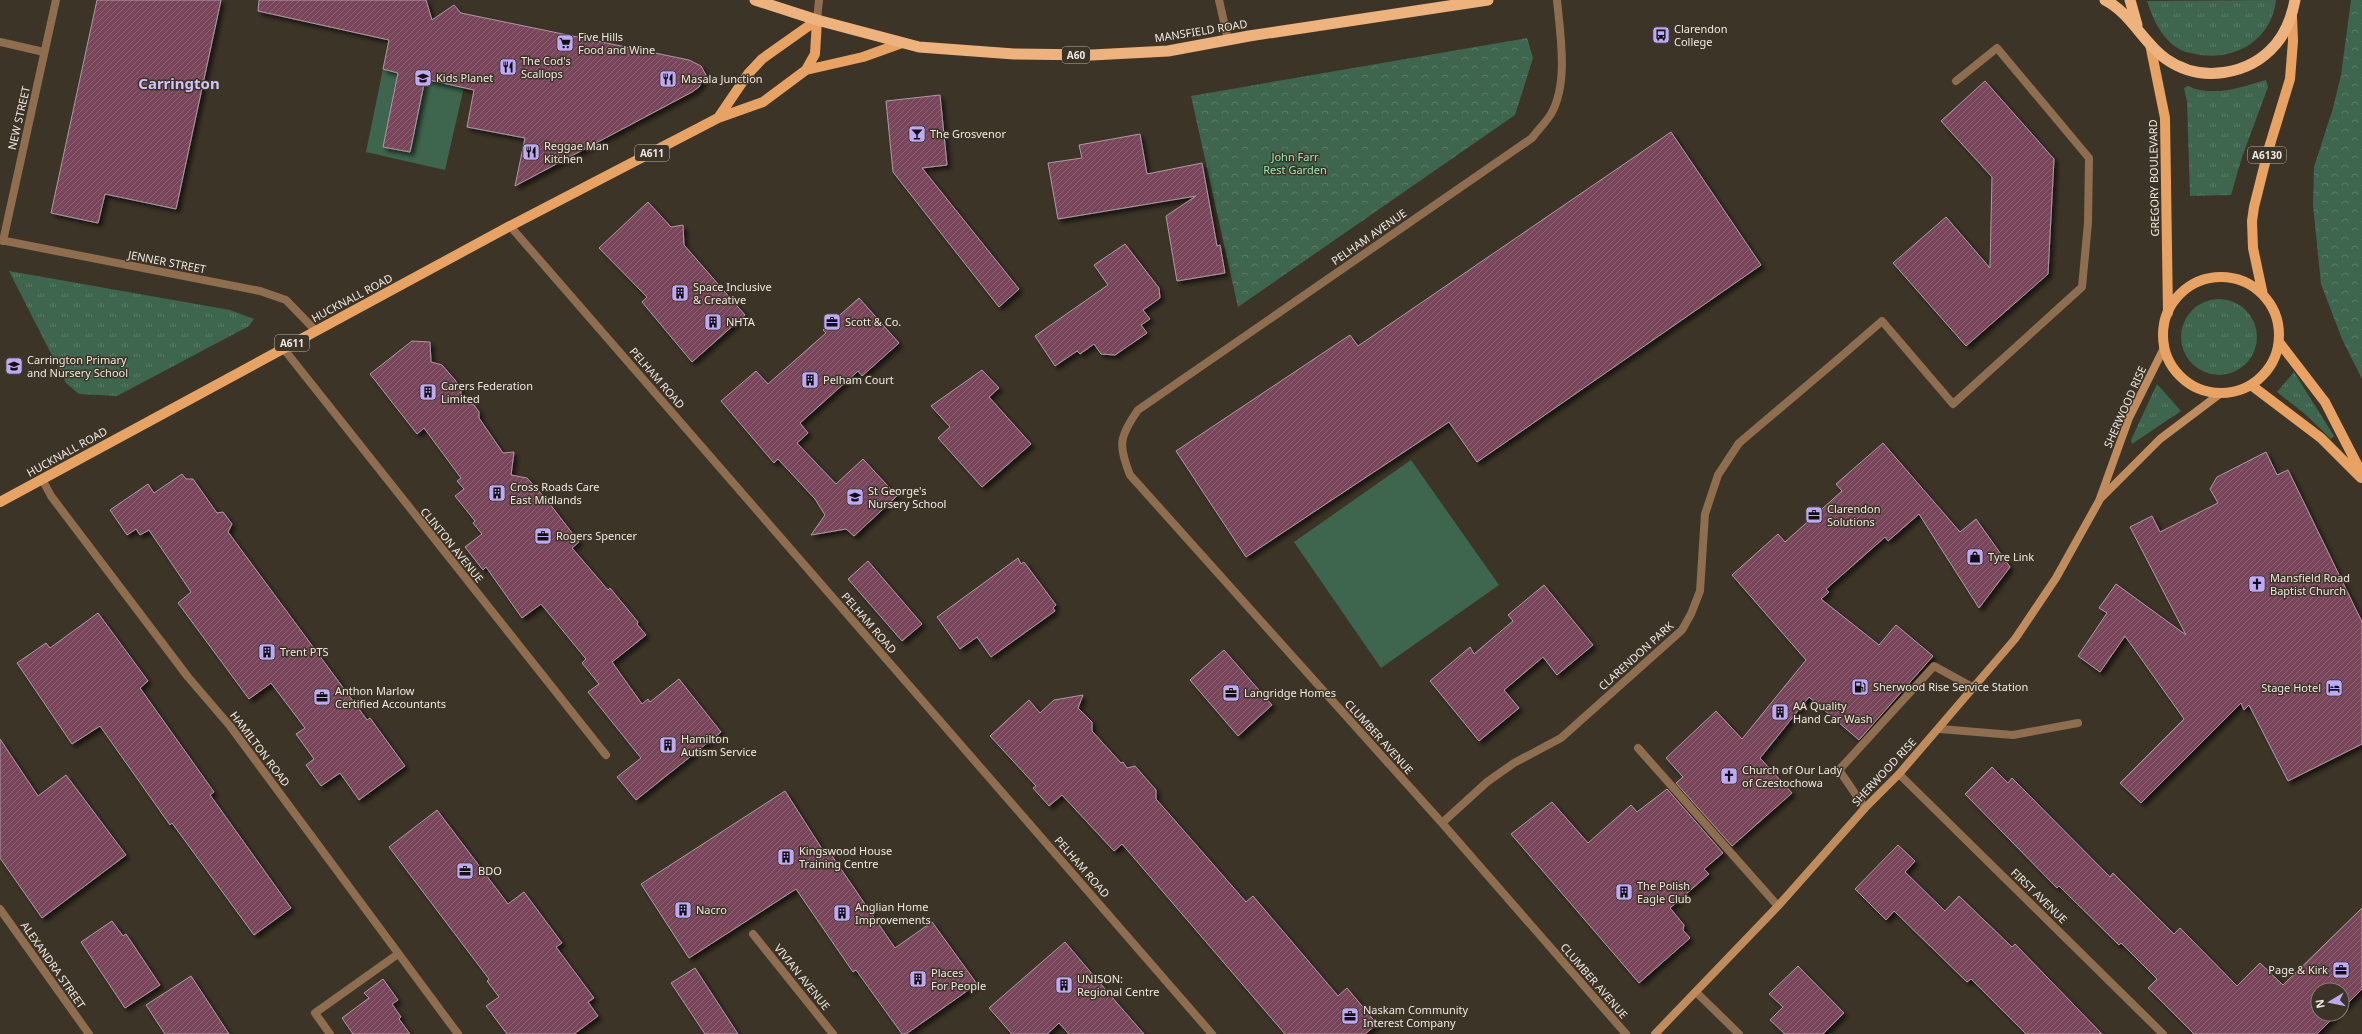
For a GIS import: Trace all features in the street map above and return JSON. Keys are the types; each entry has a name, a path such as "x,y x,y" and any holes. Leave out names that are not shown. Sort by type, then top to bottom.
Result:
{"highway":[{"name":"MANSFIELD ROAD","path":"755,0 817,20 902,43 919,46 1014,54 1092,55 1168,51 1228,40 1488,0"},
{"path":"2105,0 2113,4 2139,29 2150,44 2166,59 2182,68 2210,74 2226,72 2252,64 2264,56 2284,33 2292,16 2295,0"},
{"path":"2130,0 2139,29"}],"main road":[{"name":"GREGORY BOULEVARD","path":"2150,44 2165,118 2168,313 2164,329 2165,346 2169,360 2178,374 2190,384 2205,391 2222,393 2237,391 2252,385 2265,374 2274,359 2279,342 2279,325 2273,309 2263,294 2253,248 2252,221 2268,151 2290,79 2293,41 2292,16"},
{"name":"HUCKNALL ROAD","path":"0,502 510,226 718,118 763,102 806,70 815,54 817,20"},
{"name":"HUCKNALL ROAD","path":"718,118 748,74 762,59 817,20"},
{"path":"806,70 863,57 902,43"},
{"name":"GREGORY BOULEVARD","path":"2168,313 2176,299 2188,288 2202,281 2219,277 2234,279 2250,285 2263,294"},
{"path":"2279,342 2325,402 2362,474"},
{"name":"SHERWOOD RISE","path":"1655,1034 1778,906 1865,808 1899,774 2015,639 2056,578 2099,501 2129,418 2165,346"},
{"path":"2252,385 2321,438 2362,479"},
{"name":"SHERWOOD RISE","path":"2099,501 2160,439 2222,393"}],"street":[{"name":"NEW STREET","path":"1,241 56,0"},
{"path":"817,20 819,0"},
{"path":"1219,0 1228,40"},
{"name":"PELHAM AVENUE","path":"1121,453 1122,436 1138,410 1532,138 1552,113 1558,93 1562,58 1557,0"},
{"path":"0,42 44,52"},
{"name":"CLARENDON PARK","path":"1442,823 1487,782 1514,763 1561,738 1682,630 1700,591 1706,514 1718,475 1739,443 1882,321 1953,404 2082,287 2088,223 2089,158 1997,48 1956,81"},
{"name":"PELHAM ROAD","path":"510,226 1212,1034"},
{"name":"JENNER STREET","path":"1,241 260,291 286,300 316,331"},
{"name":"CLINTON AVENUE","path":"283,348 606,755"},
{"name":"CLUMBER AVENUE","path":"1121,453 1130,475 1442,823 1626,1034"},
{"name":"HAMILTON ROAD","path":"42,479 51,496 188,677 230,726 458,1034"},
{"path":"1865,808 1839,770 1844,764 1934,666 1974,688"},
{"path":"1940,728 2013,735 2078,723"},
{"path":"1638,748 1778,906"},
{"name":"FIRST AVENUE","path":"1899,774 2163,1034"},
{"name":"ALEXANDRA STREET","path":"0,909 89,1034"},
{"name":"VIVIAN AVENUE","path":"753,934 833,1034"},
{"path":"330,1034 315,1014 398,954"},
{"path":"1696,992 1739,1034"}],"green space":[{"path":"2276,0 2268,25 2251,44 2228,54 2215,56 2190,53 2173,45 2160,30 2147,1"},
{"path":"2351,0 2362,0 2362,379 2342,339 2321,284 2313,205 2314,167 2333,108 2341,75"},
{"name":"John Farr Rest Garden","path":"1527,38 1533,58 1515,115 1238,307 1191,96"},
{"path":"383,69 464,87 445,170 366,152"},
{"path":"2266,80 2268,87 2242,157 2231,195 2190,196 2187,102 2184,88 2188,86 2207,91 2217,91 2237,88"},
{"path":"9,271 230,310 254,319 249,326 117,396 79,394 66,383"},
{"path":"2211,299 2227,299 2240,305 2251,316 2257,329 2255,352 2240,369 2227,375 2211,375 2198,369 2183,352 2181,345 2181,329 2187,316 2204,301"},
{"path":"2294,372 2334,436 2331,439 2305,414 2277,392"},
{"path":"2157,384 2181,411 2132,444 2131,440"},
{"path":"1411,460 1499,585 1381,668 1294,542"}],"building":[{"path":"97,0 221,0 176,209 105,194 98,223 51,213"},
{"path":"259,0 426,0 432,20 454,5 461,13 689,60 701,66 706,75 699,87 692,92 515,186 525,138 467,127 474,90 425,79 410,152 383,147 398,73 383,69 389,40 258,11"},
{"path":"1985,81 2054,159 2048,274 1966,346 1893,263 1946,217 1990,268 1992,177 1941,121"},
{"path":"940,95 947,165 922,168 1019,289 999,307 893,172 886,101"},
{"path":"1671,132 1761,265 1477,462 1449,422 1246,557 1176,451 1350,335 1358,346"},
{"path":"1140,134 1147,174 1202,163 1217,246 1220,245 1225,273 1177,281 1166,216 1196,196 1058,219 1048,163 1082,158 1079,145"},
{"path":"648,202 671,227 683,225 684,245 745,315 692,362 642,302 647,297 599,248"},
{"path":"1125,244 1159,288 1160,298 1143,310 1150,319 1141,325 1147,333 1115,355 1101,354 1094,344 1080,354 1077,351 1055,366 1035,336 1108,285 1094,265"},
{"name":"Pelham Court","path":"859,298 899,343 862,376 858,371 800,423 808,433 797,443 836,484 863,459 897,496 854,536 846,529 811,535 825,515 815,499 778,459 774,463 721,401 756,371 768,384 826,333 823,330"},
{"path":"412,341 430,342 431,362 442,365 455,380 461,389 461,402 474,405 479,412 479,418 503,453 514,452 511,475 527,478 546,499 579,542 572,548 608,590 610,588 638,622 637,624 646,635 612,662 642,704 648,699 650,702 679,679 721,732 636,800 617,777 641,758 588,692 599,684 582,663 586,659 541,604 522,618 486,567 483,570 465,547 482,534 473,523 475,521 455,496 464,489 457,481 461,478 424,428 417,434 370,374"},
{"path":"982,370 999,388 989,397 1031,444 982,487 938,438 950,427 931,406"},
{"path":"1883,443 1960,532 1976,519 2010,567 1979,608 1919,514 1888,541 1885,537 1826,589 1829,592 1821,599 1879,645 1896,625 1933,656 1859,740 1809,697 1760,758 1792,793 1732,846 1676,783 1683,777 1666,758 1716,711 1742,739 1806,660 1732,575 1778,534 1785,542 1842,491 1836,484"},
{"path":"2266,452 2277,475 2288,470 2362,622 2362,744 2288,781 2249,705 2244,710 2241,703 2141,803 2120,783 2184,719 2125,636 2100,672 2078,656 2107,613 2099,608 2116,584 2186,635 2130,527 2152,516 2160,532 2218,503 2210,489 2217,477"},
{"path":"182,474 186,479 193,479 217,513 223,512 232,524 228,532 367,720 370,718 405,766 359,800 340,773 321,786 306,765 314,759 296,734 305,728 271,683 249,699 178,603 191,592 149,530 140,535 136,529 127,535 110,510 148,484 154,493"},
{"path":"1018,558 1021,564 1024,562 1056,605 1053,608 1055,611 991,657 977,637 960,649 937,617"},
{"path":"868,561 922,624 902,641 848,579"},
{"path":"1544,585 1593,645 1557,675 1543,657 1504,690 1519,708 1479,741 1430,681 1470,647 1474,654 1513,621 1508,615"},
{"path":"98,613 148,681 140,688 214,792 210,795 291,908 254,935 172,823 170,825 100,726 72,744 17,663 46,643 50,648"},
{"name":"Langridge Homes","path":"1224,650 1272,705 1238,736 1190,680"},
{"path":"1083,695 1078,708 1092,722 1092,731 1121,763 1123,762 1127,768 1135,766 1156,790 1156,799 1246,902 1253,896 1338,996 1347,988 1377,1024 1365,1034 1285,1034 1122,844 1114,851 1062,795 1049,806 1033,788 1036,786 990,736 1029,700 1040,713 1054,700"},
{"path":"0,739 38,796 66,775 126,855 42,918 0,858"},
{"path":"1992,767 2008,783 2012,778 2110,877 2113,873 2174,934 2180,928 2237,986 2260,963 2283,985 2362,908 2362,989 2350,1001 2350,982 2310,982 2310,1022 2329,1022 2317,1034 2194,1034 2148,988 2157,979 2121,943 2119,945 2059,886 2057,888 1965,794"},
{"name":"The Polish Eagle Club","path":"1667,789 1723,853 1704,869 1709,874 1670,908 1684,925 1683,930 1690,938 1639,983 1511,834 1552,802 1588,843 1631,805 1637,812"},
{"path":"785,791 824,852 828,850 895,948 932,922 977,984 906,1034 902,1034 856,970 853,972 796,889 689,958 641,884"},
{"path":"437,810 508,904 524,892 562,943 556,947 594,998 588,1002 598,1016 574,1034 507,1034 486,1006 499,997 487,981 489,979 389,847"},
{"path":"1898,845 1915,861 1905,872 1945,911 1959,896 2012,947 2015,944 2102,1034 2026,1034 1971,979 1967,982 1894,911 1886,920 1855,889"},
{"path":"112,921 123,936 126,934 160,985 125,1008 81,942"},
{"name":"UNISON: Regional Centre","path":"1065,942 1144,1034 1069,1034 1059,1023 1047,1034 1012,1034 989,1008"},
{"path":"1798,966 1844,1013 1823,1034 1785,1034 1770,1020 1783,1007 1769,994"},
{"path":"695,968 738,1034 705,1034 671,983"},
{"path":"191,976 229,1034 165,1034 146,1005"},
{"path":"383,979 398,1000 392,1004 401,1017 399,1019 410,1034 353,1034 342,1018 369,998 364,993"}],"place":[{"name":"Clarendon College","path":"1661,35"},
{"name":"Five Hills Food and Wine","path":"565,43"},
{"name":"The Cod's Scallops","path":"508,67"},
{"name":"Kids Planet","path":"423,78"},
{"name":"Masala Junction","path":"668,79"},
{"name":"The Grosvenor","path":"917,134"},
{"name":"Reggae Man Kitchen","path":"531,152"},
{"name":"Space Inclusive & Creative","path":"680,293"},
{"name":"NHTA","path":"713,322"},
{"name":"Scott & Co.","path":"832,322"},
{"name":"Carrington Primary and Nursery School","path":"14,366"},
{"name":"Pelham Court","path":"810,380"},
{"name":"Carers Federation Limited","path":"428,392"},
{"name":"Cross Roads Care East Midlands","path":"497,493"},
{"name":"St George's Nursery School","path":"855,497"},
{"name":"Clarendon Solutions","path":"1814,515"},
{"name":"Rogers Spencer","path":"543,536"},
{"name":"Tyre Link","path":"1975,557"},
{"name":"Mansfield Road Baptist Church","path":"2257,584"},
{"name":"Trent PTS","path":"267,652"},
{"name":"Sherwood Rise Service Station","path":"1860,687"},
{"name":"Stage Hotel","path":"2334,688"},
{"name":"Langridge Homes","path":"1231,693"},
{"name":"Anthon Marlow Certified Accountants","path":"322,697"},
{"name":"AA Quality Hand Car Wash","path":"1780,712"},
{"name":"Hamilton Autism Service","path":"668,745"},
{"name":"Church of Our Lady of Czestochowa","path":"1729,776"},
{"name":"Kingswood House Training Centre","path":"786,857"},
{"name":"BDO","path":"465,871"},
{"name":"The Polish Eagle Club","path":"1624,892"},
{"name":"Nacro","path":"683,910"},
{"name":"Anglian Home Improvements","path":"842,913"},
{"name":"Page & Kirk","path":"2341,970"},
{"name":"Places For People","path":"918,979"},
{"name":"UNISON: Regional Centre","path":"1064,985"},
{"name":"Naskam Community Interest Company","path":"1350,1016"}],"district":[{"name":"Carrington","path":"179,84"}]}
